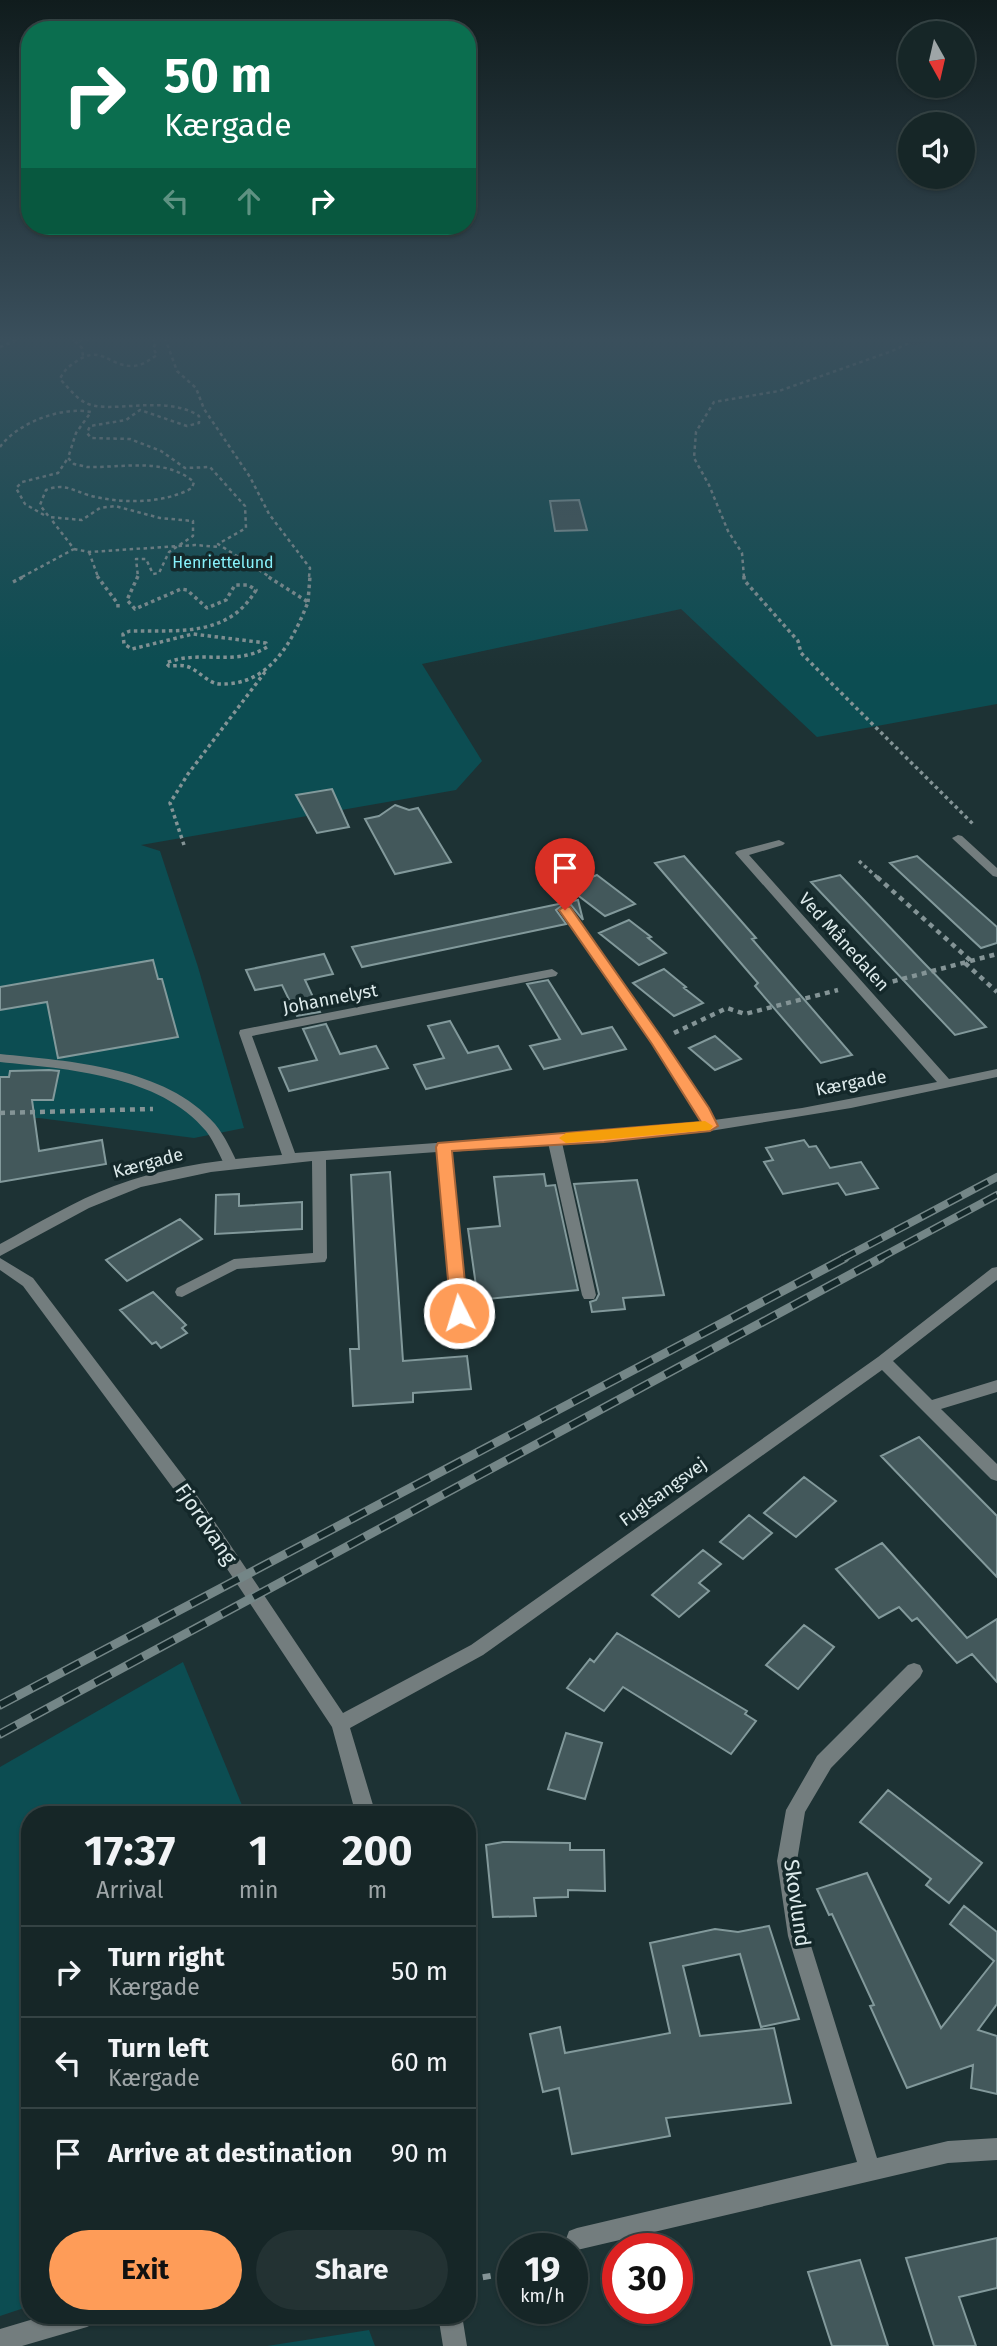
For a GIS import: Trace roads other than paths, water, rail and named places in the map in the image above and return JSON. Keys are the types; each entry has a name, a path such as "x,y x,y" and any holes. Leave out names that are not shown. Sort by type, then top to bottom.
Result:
{"street":[{"path":"958,838 997,874"},
{"name":"Ved Månedalen","path":"779,843 741,853 946,1084"},
{"path":"565,910 657,1041 704,1112 710,1126"},
{"name":"Johannelyst","path":"289,1158 245,1033 552,973"},
{"path":"0,1058 89,1068 137,1082 181,1102 209,1126 232,1166"},
{"name":"Kærgade","path":"0,1251 91,1201 138,1183 189,1171 289,1158 554,1138 604,1137 710,1126 835,1106 997,1073"},
{"path":"554,1138 589,1295"},
{"path":"443,1147 459,1313"},
{"path":"182,1292 234,1264 320,1258 319,1156"},
{"name":"Fjordvang","path":"0,1262 28,1282 184,1490 306,1670 340,1724 363,1806"},
{"name":"Fuglsangsvej","path":"340,1724 477,1650 883,1361 997,1272"},
{"path":"883,1361 997,1474"},
{"path":"928,1407 997,1386"},
{"name":"Skovlund","path":"870,2169 798,1936 787,1861 796,1810 824,1762 914,1671"},
{"path":"588,2237 948,2152 997,2149"},
{"path":"0,2341 58,2324"},
{"path":"451,2324 455,2346"}],"railway":[{"path":"842,1259 997,1177"},
{"path":"878,1259 997,1195"},
{"path":"0,1705 845,1258"},
{"path":"0,1734 881,1258"}],"park label":[{"name":"Henriettelund","path":"223,562"}]}
